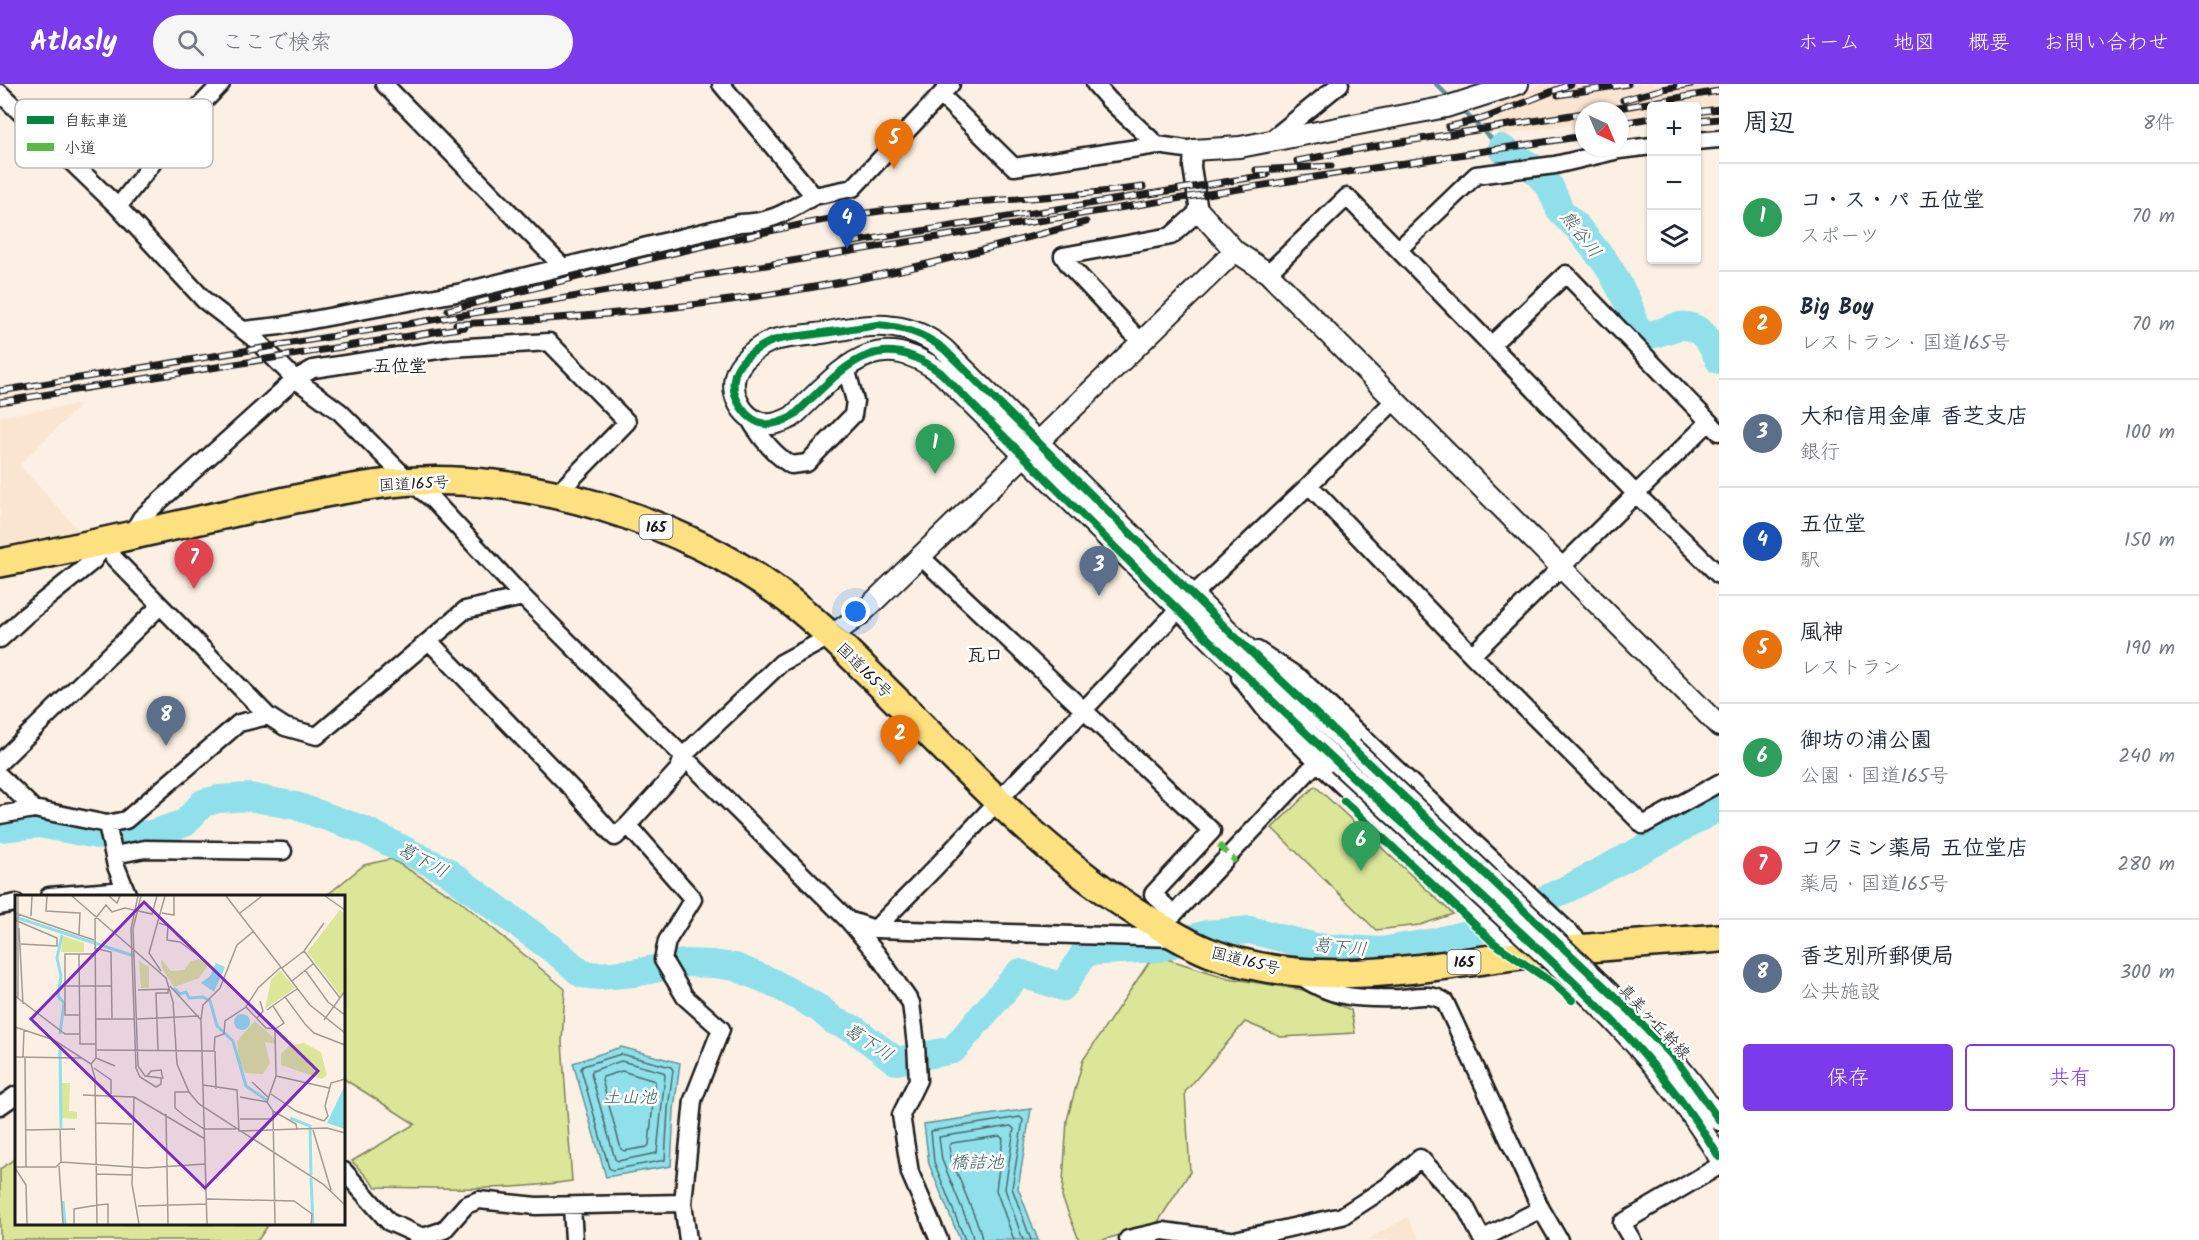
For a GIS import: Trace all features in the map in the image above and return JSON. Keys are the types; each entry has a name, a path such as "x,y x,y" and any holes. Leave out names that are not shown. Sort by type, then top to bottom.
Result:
{"highway":[{"name":"国道165号","path":"0,563 118,540 307,497 388,483 440,480 557,494 649,524 707,550 789,600 831,636 998,801 1082,876 1180,939 1211,953 1247,963 1295,971 1357,974 1517,949 1584,968 1719,938"}],"street":[{"path":"206,99 221,84"},
{"path":"384,84 563,267"},
{"path":"721,84 814,196"},
{"path":"1095,84 1156,145"},
{"path":"1271,140 1340,84"},
{"path":"243,330 415,302 740,223 762,222 780,216 814,196 853,188 946,89 1014,167 1156,145 1193,150 1240,147 1446,107 1518,84"},
{"path":"0,93 15,107"},
{"path":"1701,141 1719,139"},
{"path":"1399,249 1476,175 1555,165 1619,150 1647,147"},
{"path":"1193,150 1192,167 1198,211 1236,251 1268,273 1719,726"},
{"path":"78,168 118,207 205,301 257,341 295,379 340,412 409,481 432,499 523,597 848,920 877,954 911,1003 918,1080 900,1115 910,1173 939,1240"},
{"path":"118,207 148,168"},
{"path":"1268,273 1347,197 1636,494 1719,575"},
{"path":"1141,342 1063,256 1170,236 1198,211"},
{"path":"429,641 577,794 615,837 679,769 683,756 781,663 831,636 860,615 1236,251"},
{"path":"1472,655 1636,494 1714,427 1566,274 1492,344"},
{"path":"849,364 848,375 855,401 853,415 807,463 791,465 784,461 762,438 739,404 735,393 734,378 739,367 757,350 770,342 877,326 895,327 931,339 944,349 1231,633 1584,968"},
{"path":"0,639 118,540 295,379 313,369 451,348 549,342 627,422 557,494"},
{"path":"747,415 767,424 782,422 792,417 849,364 877,352 892,351 909,354 926,361 941,373 1338,763 1584,968"},
{"path":"1193,595 1395,400"},
{"path":"1309,485 1472,655 1642,825 1719,783"},
{"path":"118,540 114,558 268,716 285,727 317,736 465,610 523,597"},
{"path":"920,556 1212,831 1153,894 1174,914 1317,762"},
{"path":"0,762 160,606"},
{"path":"875,929 1179,609"},
{"path":"1231,633 1300,678 1560,924 1584,968"},
{"path":"1216,645 1267,712 1317,762 1517,949"},
{"path":"0,815 34,808 107,824 126,820 239,723 268,716"},
{"path":"0,776 34,808"},
{"path":"88,895 127,893 114,855 107,824"},
{"path":"628,825 693,899 667,940 663,960 685,997 721,1029 693,1100 683,1203 688,1240"},
{"path":"114,855 145,849 283,851"},
{"path":"0,906 15,903"},
{"path":"848,920 875,929 1180,939"},
{"name":"真美ヶ丘幹線","path":"1584,968 1636,1017 1677,1062 1719,1120"},
{"name":"真美ヶ丘幹線","path":"1584,968 1614,1020 1649,1059 1697,1121 1719,1157"},
{"path":"1295,971 1311,984 1328,992 1345,996 1393,998 1431,995 1438,996 1445,1002 1541,1209 1559,1240"},
{"path":"0,1106 15,1096"},
{"path":"1235,1240 1342,1216 1388,1186 1420,1158 1464,1206 1482,1239 1541,1209"},
{"path":"1632,1240 1622,1223 1719,1166"},
{"path":"345,1172 389,1222 423,1239 444,1230 466,1205 479,1200 536,1206 683,1203"},
{"path":"572,1206 574,1240"},
{"path":"1128,1239 1163,1231 1230,1240"}],"shaded area":[{"path":"1541,84 1719,84 1719,104 1701,106 1701,102 1647,102 1647,114 1629,117 1629,102 1575,102 1575,124 1500,135 1496,105"},
{"path":"82,404 19,465 86,538 0,554 0,416"},
{"path":"1407,1217 1420,1240 1367,1240"}],"green space":[{"path":"1315,786 1453,914 1420,925 1376,930 1272,828"},
{"path":"391,859 459,900 565,989 562,1042 572,1181 499,1188 376,1187 352,1161 415,1124 345,1080 345,895 327,895 364,865"},
{"path":"1154,955 1228,978 1303,990 1351,1010 1355,1033 1281,1037 1245,1022 1185,1092 1190,1172 1156,1225 1102,1240 1079,1240 1062,1197 1067,1120 1083,1060"},
{"path":"15,1159 15,1225 268,1225 258,1240 0,1240 0,1169"}],"water":[{"name":"土山池","path":"621,1047 680,1063 674,1110 671,1166 606,1177 573,1063"},
{"name":"橋詰池","path":"1031,1109 1018,1188 1038,1240 960,1240 929,1164 924,1124"}],"waterway":[{"name":"熊谷川","path":"1436,84 1451,99"},
{"name":"熊谷川","path":"1461,109 1501,148"},
{"name":"熊谷川","path":"1501,148 1532,167 1550,187 1561,212 1577,227 1614,276 1628,303 1636,328 1648,335 1681,326 1695,328 1710,343 1719,360"},
{"name":"葛下川","path":"0,828 39,824 108,837 151,834 185,823 203,803 218,799 249,797 296,806 364,830 445,870 559,954 582,974 599,976 634,973 684,963 735,967 772,982 820,1009 834,1021 854,1029 896,1061 953,1050 1019,973 1063,987 1085,952 1158,948 1207,934 1250,930 1316,947 1381,951 1434,942 1474,932 1569,888 1719,807"}],"railway":[{"path":"1448,127 1485,118 1571,84"},
{"path":"1558,95 1628,84"},
{"path":"1623,100 1691,84"},
{"path":"1629,106 1719,91"},
{"path":"1701,111 1719,109"},
{"path":"1297,161 1575,114"},
{"path":"1629,122 1647,119"},
{"path":"1701,121 1719,119"},
{"path":"0,391 990,229 1575,137"},
{"path":"1256,170 1331,166"},
{"path":"847,243 1267,175"},
{"path":"448,310 687,250 841,217 914,207 1143,187"},
{"path":"456,324 562,318 668,308 774,294 904,269 1086,222"},
{"path":"0,402 465,327"}],"marked path":[{"path":"1219,845 1236,862"}],"cycle path":[{"path":"1719,1120 1677,1061 1629,1010 1231,633 944,349 912,332 877,325 777,339 757,349 738,367 734,379 737,401 752,418 765,424 792,417 842,370 859,359 877,353 896,352 917,358 941,373 1249,679 1601,1009 1675,1092 1719,1157"},
{"path":"1344,801 1494,943 1554,984 1572,1000"}],"place":[{"name":"風神","path":"894,169"},
{"name":"五位堂","path":"847,249"},
{"name":"コ・ス・パ 五位堂","path":"935,474"},
{"name":"コクミン薬局 五位堂店","path":"194,589"},
{"name":"大和信用金庫 香芝支店","path":"1099,596"},
{"name":"香芝別所郵便局","path":"166,746"},
{"name":"Big Boy","path":"900,765"},
{"name":"御坊の浦公園","path":"1361,871"}],"district":[{"name":"五位堂","path":"400,366"},
{"name":"瓦口","path":"985,655"}]}
